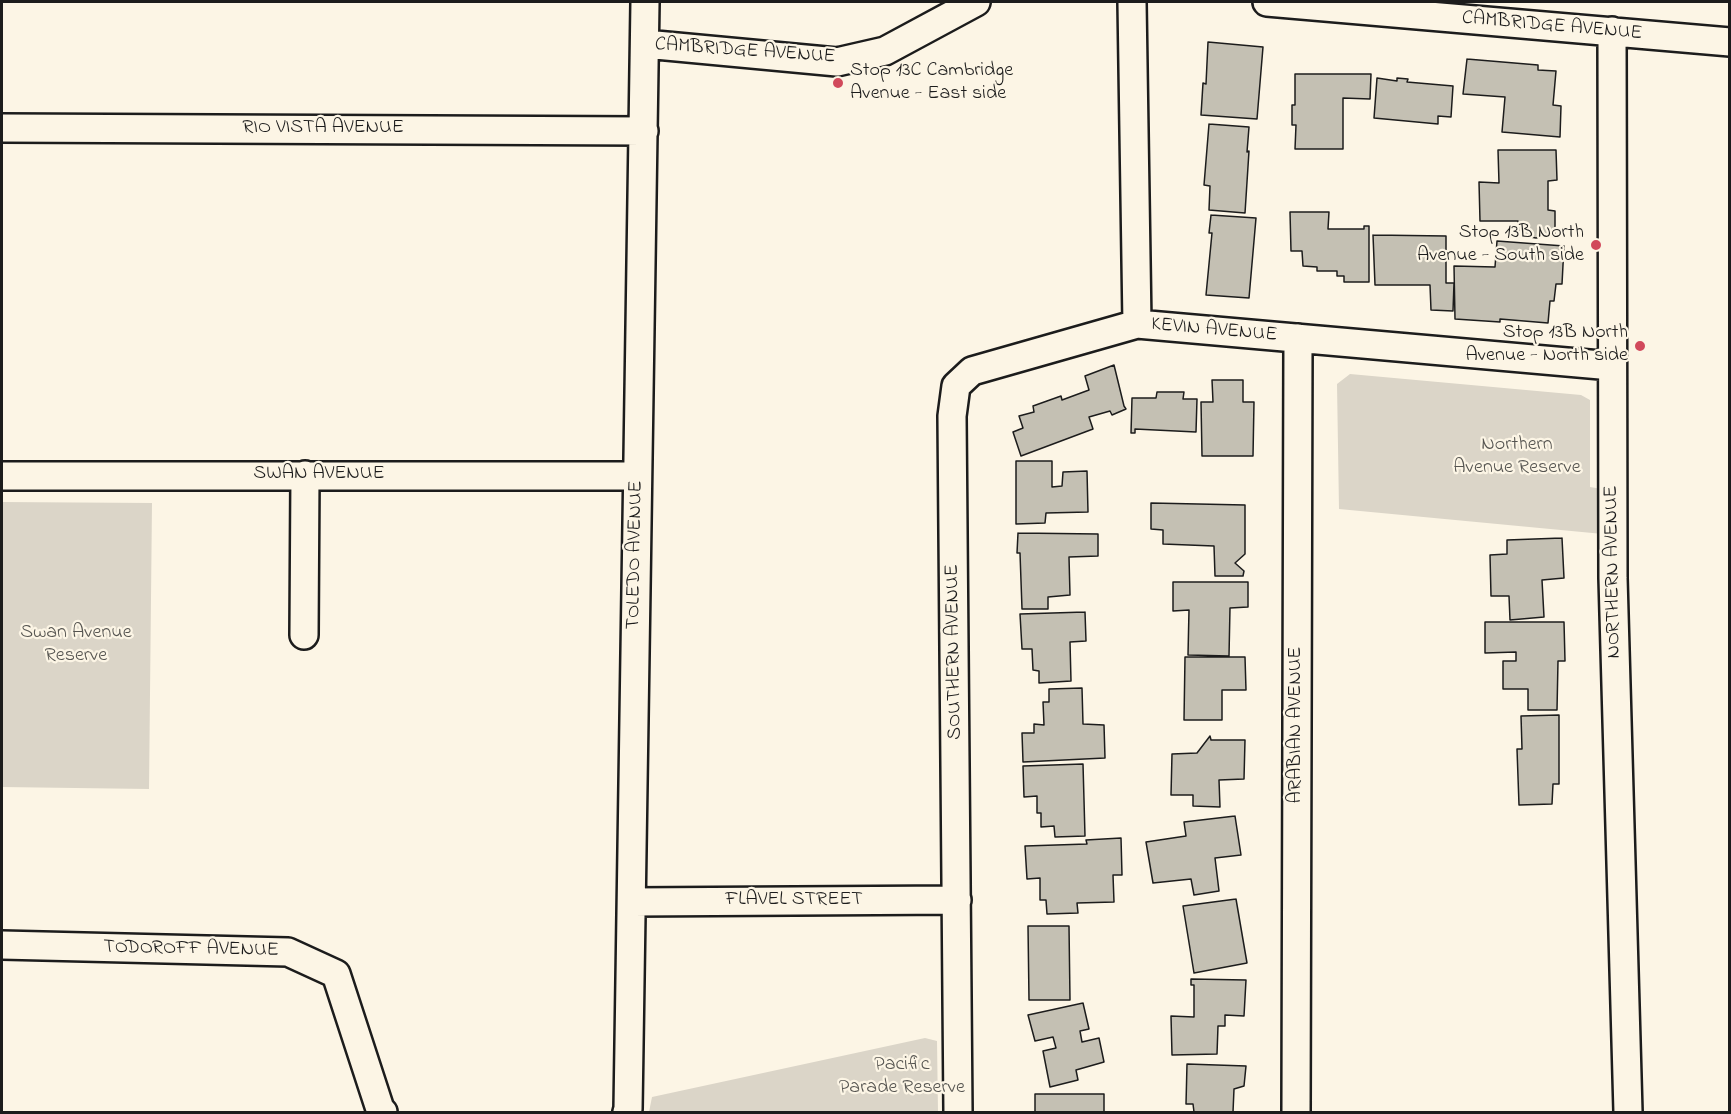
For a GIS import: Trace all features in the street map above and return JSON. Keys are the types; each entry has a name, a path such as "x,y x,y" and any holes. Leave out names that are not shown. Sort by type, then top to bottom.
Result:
{"street":[{"name":"TOLEDO AVENUE","path":"628,1111 645,2"},
{"name":"CAMBRIDGE AVENUE","path":"645,44 837,62 885,51 976,2"},
{"name":"KEVIN AVENUE","path":"1132,2 1137,324 1612,366"},
{"name":"CAMBRIDGE AVENUE","path":"1267,2 1483,12 1612,31 1730,42"},
{"name":"NORTHERN AVENUE","path":"1612,31 1613,578 1628,1113"},
{"name":"RIO VISTA AVENUE","path":"2,128 644,131"},
{"name":"SOUTHERN AVENUE","path":"958,1113 952,416 956,386 972,370 1137,324"},
{"name":"ARABIAN AVENUE","path":"1296,1113 1298,338"},
{"path":"304,635 305,475"},
{"name":"SWAN AVENUE","path":"2,476 637,476"},
{"name":"FLAVEL STREET","path":"632,902 957,900"},
{"name":"TODOROFF AVENUE","path":"2,945 288,952 336,974 383,1113"}],"green space":[{"name":"Northern Avenue Reserve","path":"1350,374 1581,395 1590,400 1590,487 1602,489 1603,534 1339,509 1337,384"},
{"name":"Swan Avenue Reserve","path":"2,502 152,503 149,789 2,787"},
{"name":"Pacific Parade Reserve","path":"925,1038 937,1041 938,1112 649,1112 652,1097"}],"building":[{"path":"1208,42 1263,47 1257,119 1201,115 1203,83 1206,84"},
{"path":"1467,59 1538,65 1538,70 1556,71 1553,105 1561,106 1560,137 1502,132 1505,97 1463,94"},
{"path":"1295,74 1371,74 1370,99 1343,98 1343,149 1295,149 1296,125 1292,125 1292,105 1295,105"},
{"path":"1377,78 1397,81 1397,78 1408,79 1407,82 1453,86 1451,117 1438,116 1438,124 1374,118"},
{"path":"1209,124 1249,127 1245,213 1209,210 1210,186 1204,185"},
{"path":"1498,150 1556,150 1557,180 1548,181 1548,210 1555,211 1555,235 1536,238 1519,235 1518,221 1480,221 1479,182 1499,183"},
{"path":"1290,212 1329,212 1328,229 1364,229 1364,226 1369,226 1369,282 1344,282 1344,276 1337,276 1337,271 1317,271 1317,267 1303,266 1302,251 1291,251"},
{"path":"1211,215 1256,218 1249,298 1206,295 1212,233 1209,233"},
{"path":"1373,235 1446,236 1446,283 1454,283 1453,311 1431,310 1430,285 1375,285"},
{"path":"1497,241 1564,246 1562,284 1556,284 1554,301 1550,301 1548,323 1500,319 1500,322 1455,319 1454,266 1495,267"},
{"path":"1114,365 1126,409 1112,415 1110,411 1089,417 1093,429 1021,456 1013,432 1023,428 1019,416 1034,412 1033,406 1061,396 1062,400 1089,390 1085,376"},
{"path":"1212,380 1243,380 1243,402 1254,402 1253,456 1202,456 1201,402 1213,402"},
{"path":"1157,392 1184,392 1183,399 1197,399 1196,432 1135,429 1135,433 1131,433 1132,398 1156,398"},
{"path":"1016,461 1052,461 1052,487 1062,486 1063,472 1087,471 1088,512 1046,513 1045,523 1016,524"},
{"path":"1151,503 1245,505 1245,554 1235,563 1244,571 1243,576 1215,576 1214,546 1163,544 1163,530 1151,529"},
{"path":"1018,533 1098,534 1098,556 1069,557 1070,595 1048,597 1048,609 1022,609 1020,553 1017,553"},
{"path":"1562,538 1564,578 1542,580 1544,617 1510,620 1509,596 1491,596 1490,555 1507,554 1507,540"},
{"path":"1173,582 1248,582 1248,607 1230,608 1229,656 1188,655 1189,610 1173,611"},
{"path":"1085,612 1086,641 1070,642 1071,681 1039,683 1039,671 1033,670 1032,649 1022,649 1020,614"},
{"path":"1485,622 1564,622 1565,661 1558,661 1557,710 1528,710 1528,689 1503,689 1503,661 1516,661 1516,652 1485,653"},
{"path":"1185,657 1245,657 1246,690 1222,690 1222,720 1184,720"},
{"path":"1082,688 1083,724 1104,725 1105,758 1023,762 1022,733 1034,733 1034,724 1044,725 1043,702 1049,702 1049,689"},
{"path":"1559,715 1559,784 1553,784 1552,804 1519,805 1517,749 1522,749 1521,716"},
{"path":"1210,736 1211,740 1245,740 1244,779 1219,780 1220,807 1193,806 1193,795 1171,795 1172,754 1197,753"},
{"path":"1083,764 1085,836 1055,837 1054,826 1041,827 1041,813 1037,813 1037,796 1024,797 1023,766"},
{"path":"1235,816 1241,855 1215,858 1219,891 1194,895 1191,879 1153,883 1146,842 1186,836 1184,822"},
{"path":"1121,838 1122,875 1113,875 1114,902 1077,903 1078,913 1047,914 1046,900 1040,900 1040,878 1027,879 1025,846 1087,844 1086,840"},
{"path":"1236,899 1247,963 1194,973 1183,906"},
{"path":"1028,926 1069,926 1070,1000 1029,1000"},
{"path":"1191,979 1246,980 1244,1016 1225,1015 1225,1026 1218,1026 1217,1054 1172,1055 1171,1016 1194,1017 1194,985 1191,985"},
{"path":"1083,1003 1089,1029 1080,1031 1082,1042 1099,1038 1104,1062 1076,1070 1078,1080 1050,1087 1043,1051 1056,1048 1053,1037 1035,1041 1028,1015"},
{"path":"1187,1064 1246,1066 1244,1086 1234,1089 1233,1112 1194,1112 1193,1104 1186,1104"},
{"path":"1035,1094 1104,1094 1104,1112 1035,1112"}],"place":[{"name":"Stop 13C Cambridge Avenue - East side","path":"838,83"},
{"name":"Stop 13B North Avenue - South side","path":"1596,245"},
{"name":"Stop 13B North Avenue - North side","path":"1640,346"}]}
